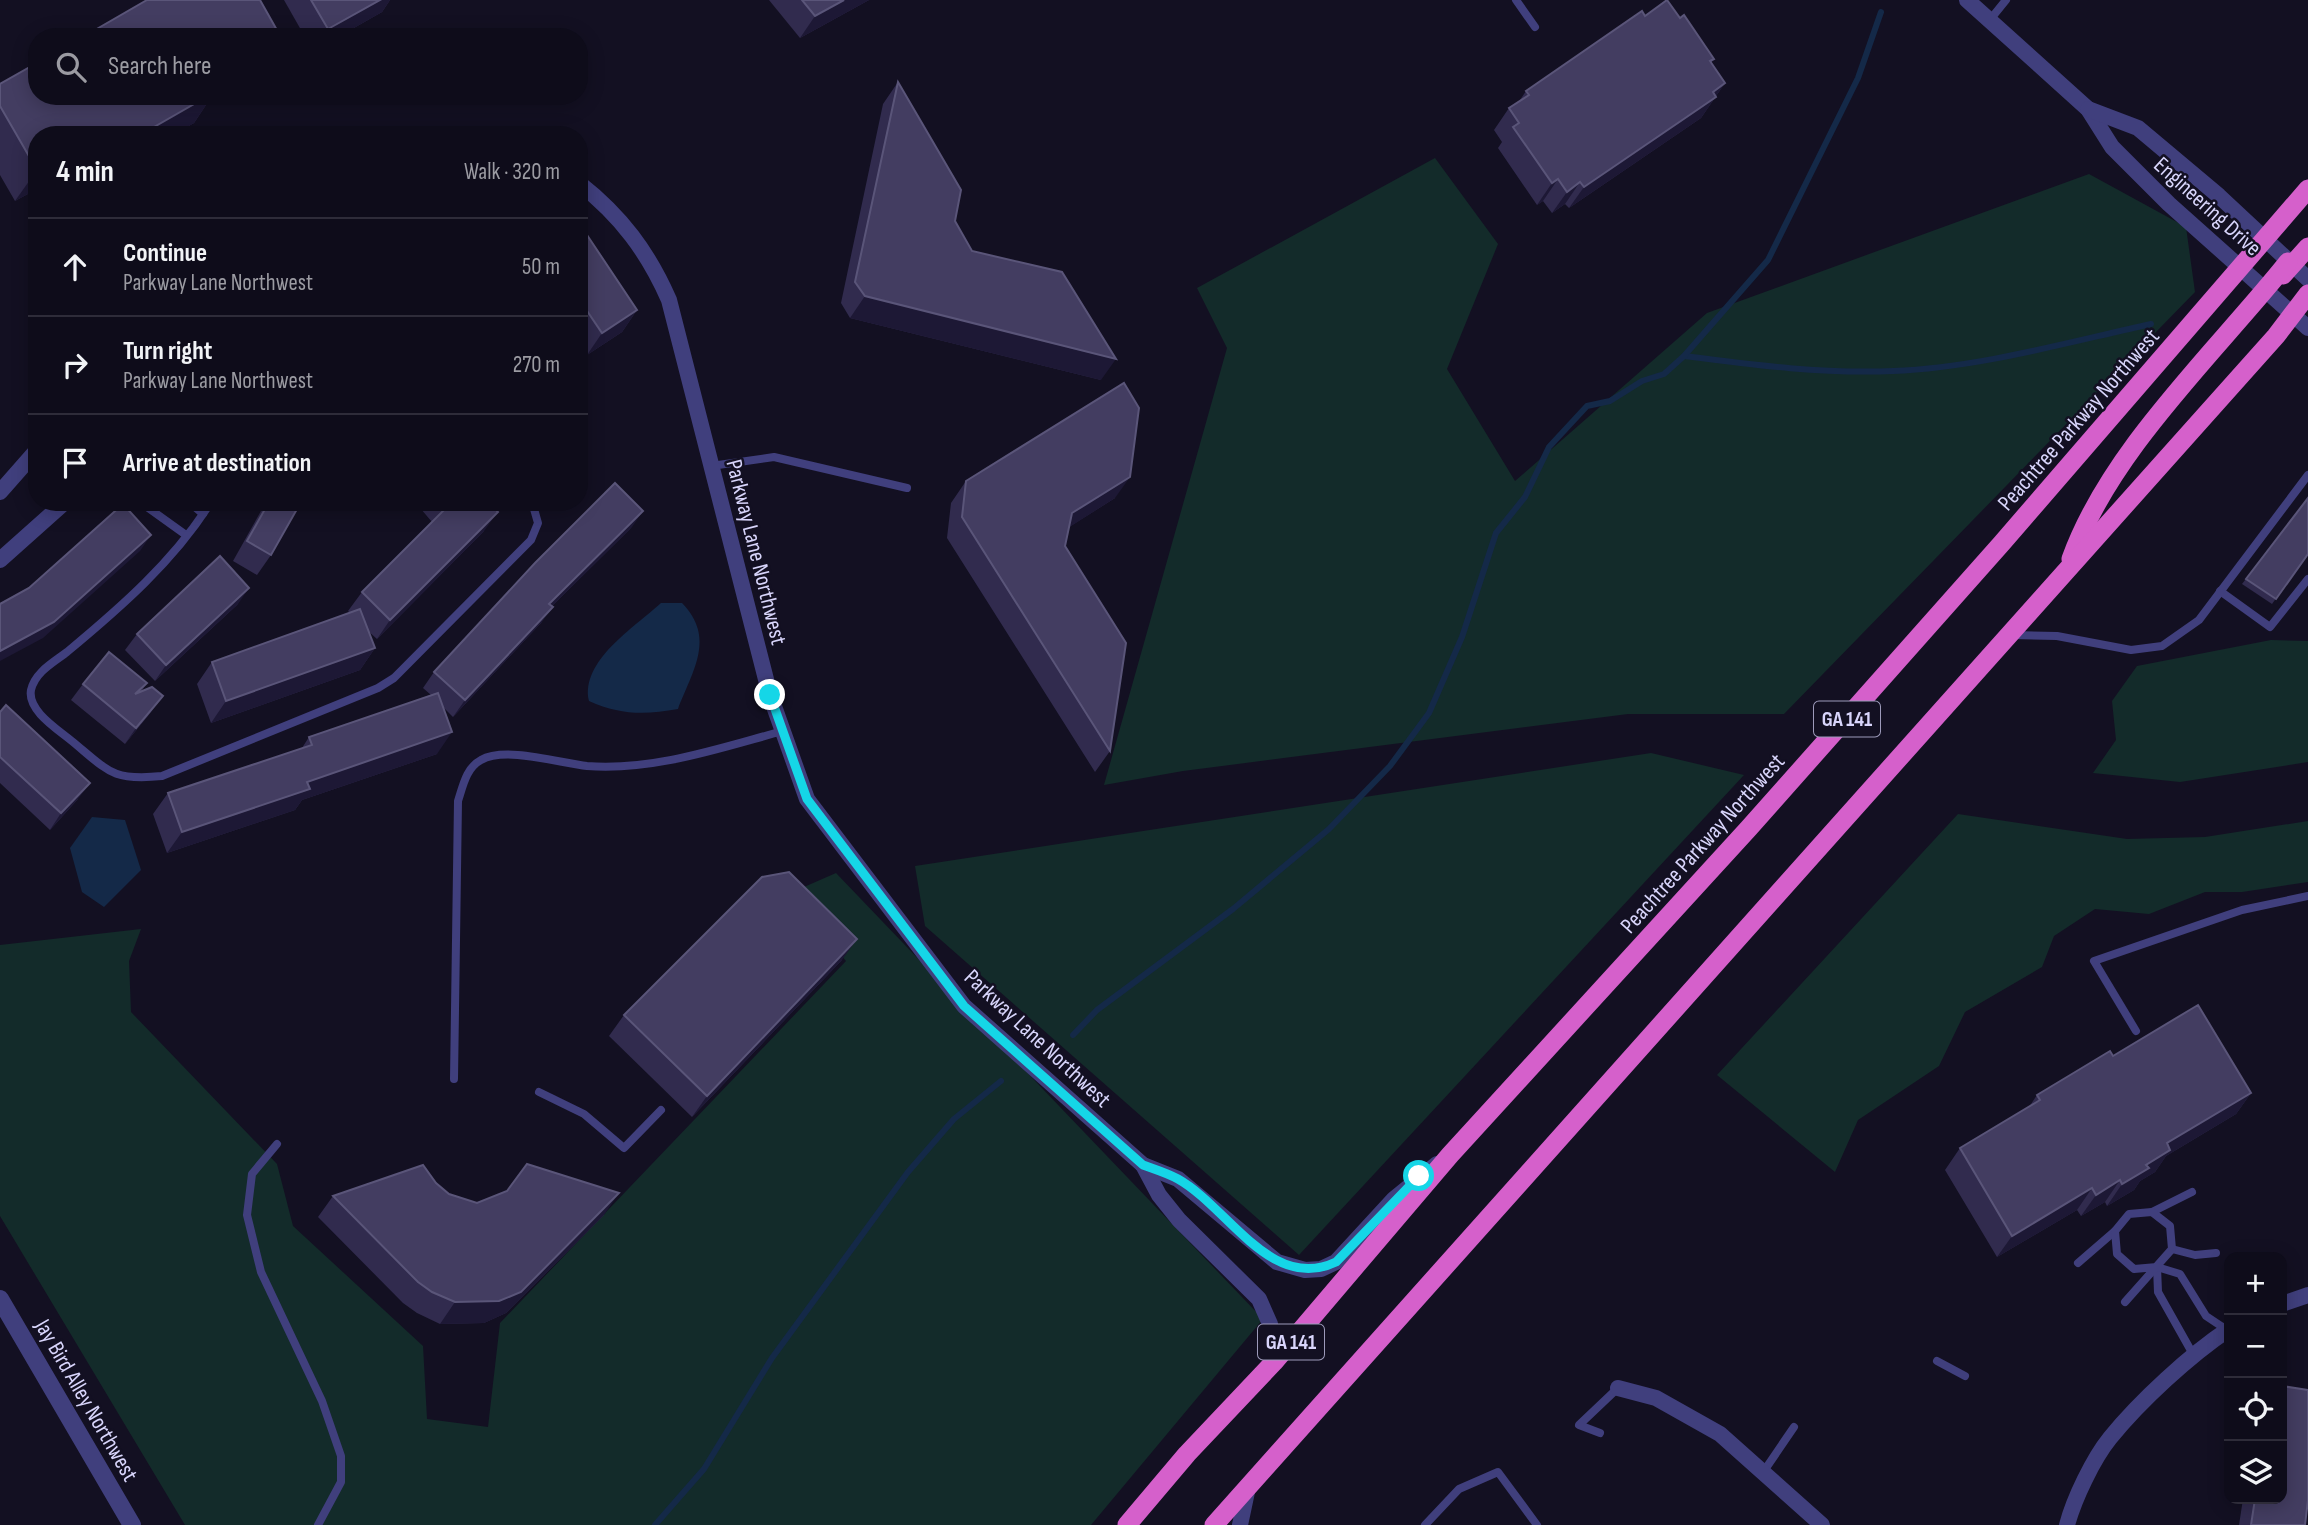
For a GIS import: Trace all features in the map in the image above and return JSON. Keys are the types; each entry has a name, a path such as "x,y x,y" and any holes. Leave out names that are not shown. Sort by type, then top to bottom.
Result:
{"highway":[{"name":"Peachtree Parkway Northwest","path":"1127,1525 1186,1454 1274,1362 1450,1155 1758,818 2003,543 2308,189"},
{"path":"2068,566 2084,521 2154,421 2290,263 2308,247"},
{"name":"GA 141","path":"1214,1525 2010,635 2308,294"}],"street":[{"name":"Engineering Drive","path":"1967,0 2088,109 2112,147 2169,204 2242,266 2308,328"},
{"name":"Engineering Drive","path":"2088,109 2138,128 2219,196 2308,279"},
{"name":"Parkway Lane Northwest","path":"588,191 623,222 657,272 669,300 770,695 807,799 964,1006 1143,1165 1178,1179 1277,1262 1305,1270 1321,1269 1336,1262 1394,1199 1419,1176 1450,1155"},
{"path":"0,492 28,460"},
{"path":"0,560 55,511"},
{"name":"Parkway Lane Northwest","path":"1143,1165 1159,1195 1179,1220 1259,1299 1270,1324 1274,1362"},
{"path":"2287,1302 2308,1295"},
{"name":"Jay Bird Alley Northwest","path":"0,1299 132,1525"},
{"path":"2067,1525 2073,1506 2109,1439 2194,1356 2224,1332"},
{"path":"1618,1388 1656,1398 1720,1434 1822,1525"},
{"path":"1240,1525 1248,1487"}],"lane":[{"path":"1516,0 1535,27"},
{"path":"1989,20 2006,0"},
{"path":"711,466 774,457 907,488"},
{"path":"2010,635 2057,636 2131,650 2162,646 2199,620 2308,475"},
{"path":"153,511 186,535"},
{"path":"200,511 203,514"},
{"path":"205,511 126,602 39,673 31,691 35,707 48,721 110,774 128,778 162,776 378,688 394,678 531,540 538,523 534,511"},
{"path":"2220,592 2270,628 2308,579"},
{"path":"454,1079 458,801 469,770 482,759 498,756 588,766 662,761 783,731"},
{"path":"2136,1031 2094,961 2242,910 2308,896"},
{"path":"539,1091 584,1114 624,1148 661,1110"},
{"path":"277,1144 252,1174 247,1215 261,1272 322,1401 341,1456 341,1482 318,1525"},
{"path":"2078,1263 2115,1231 2129,1214 2152,1212 2192,1192"},
{"path":"2125,1302 2172,1249 2170,1226 2152,1212"},
{"path":"2115,1231 2116,1254 2134,1269 2157,1267 2180,1275 2206,1316 2224,1327"},
{"path":"2172,1249 2195,1255 2216,1253"},
{"path":"2157,1267 2158,1292 2194,1356"},
{"path":"1937,1360 1965,1376"},
{"path":"1600,1433 1579,1425 1618,1388"},
{"path":"1764,1471 1794,1427"},
{"path":"1425,1525 1459,1489 1498,1472 1537,1525"}],"green space":[{"path":"1435,158 1498,244 1447,369 1515,481 1707,313 2089,174 2186,227 2195,292 1784,714 1628,714 1183,771 1104,785 1227,348 1197,288"},
{"path":"2271,640 2308,641 2308,762 2180,782 2093,773 2116,740 2112,701 2137,666"},
{"path":"1651,753 1744,775 1299,1255 925,926 915,866"},
{"path":"1958,814 2127,839 2205,837 2308,821 2308,882 2242,892 2205,892 2149,914 2095,909 2054,936 2042,967 1965,1012 1939,1066 1858,1120 1835,1172 1717,1075"},
{"path":"836,873 1263,1319 1091,1525 185,1525 0,1216 0,945 141,929 129,961 131,1012 277,1164 293,1226 423,1346 427,1419 488,1427 500,1323 846,961 788,894"}],"water":[{"path":"661,603 682,603 698,629 700,642 695,668 678,709 633,712 611,709 589,701 588,686 601,659 624,634"},
{"path":"92,817 125,820 141,870 104,907 82,892 70,848"}],"building":[{"path":"147,0 260,0 276,28 99,28"},
{"path":"311,0 380,0 330,28"},
{"path":"802,0 844,0 815,16"},
{"path":"1667,0 1680,18 1684,15 1714,59 1710,61 1725,83 1713,92 1716,97 1584,187 1580,182 1567,192 1558,179 1552,183 1513,127 1519,123 1509,108 1529,95 1526,91 1642,11 1645,16"},
{"path":"28,68 28,105 192,105 156,126 28,126 28,154 0,106 0,84"},
{"path":"898,82 961,190 955,221 972,251 1062,272 1116,359 865,296 855,282"},
{"path":"588,236 637,310 602,333 588,312"},
{"path":"1124,383 1139,408 1130,477 1072,513 1065,546 1126,643 1110,751 962,517 966,481"},
{"path":"615,483 643,511 549,604 553,607 465,700 434,672"},
{"path":"2308,498 2308,554 2276,599 2246,579"},
{"path":"115,511 129,511 151,535 54,622 0,651 0,604 29,588"},
{"path":"264,511 296,511 271,555 247,541"},
{"path":"443,511 498,512 390,620 362,592"},
{"path":"220,556 249,588 166,665 137,634"},
{"path":"360,609 375,648 226,701 212,662"},
{"path":"109,652 147,683 135,694 152,687 163,696 136,728 83,684"},
{"path":"438,693 452,732 307,782 310,789 182,832 168,793 312,745 309,737"},
{"path":"6,705 90,783 61,813 0,757 0,712"},
{"path":"789,872 857,939 707,1096 624,1015 762,877"},
{"path":"2198,1005 2251,1093 2167,1143 2170,1150 2146,1165 2149,1168 2122,1184 2120,1180 2096,1195 2092,1188 2012,1236 1960,1148 2040,1100 2037,1095 2110,1051 2113,1056"},
{"path":"527,1164 619,1193 521,1292 499,1301 455,1302 432,1292 418,1282 333,1196 423,1165 436,1183 449,1194 477,1203 507,1191"},
{"path":"2287,1387 2308,1390 2308,1500 2305,1525 2251,1525 2254,1504 2287,1504"}],"waterway":[{"path":"1073,1035 1097,1010 1233,909 1329,829 1390,766 1429,713 1462,637 1496,533 1525,497 1549,447 1587,406 1610,401 1642,381 1664,374 1684,356 1768,260 1858,78 1881,12"},
{"path":"1684,356 1814,370 1867,372 1925,369 2023,353 2151,324"},
{"path":"655,1525 704,1469 772,1358 908,1172 954,1119 1001,1081"}],"route":[{"path":"770,695 807,799 964,1006 1143,1165 1178,1179 1277,1262 1290,1268 1305,1270 1321,1269 1336,1262 1419,1176"}]}
